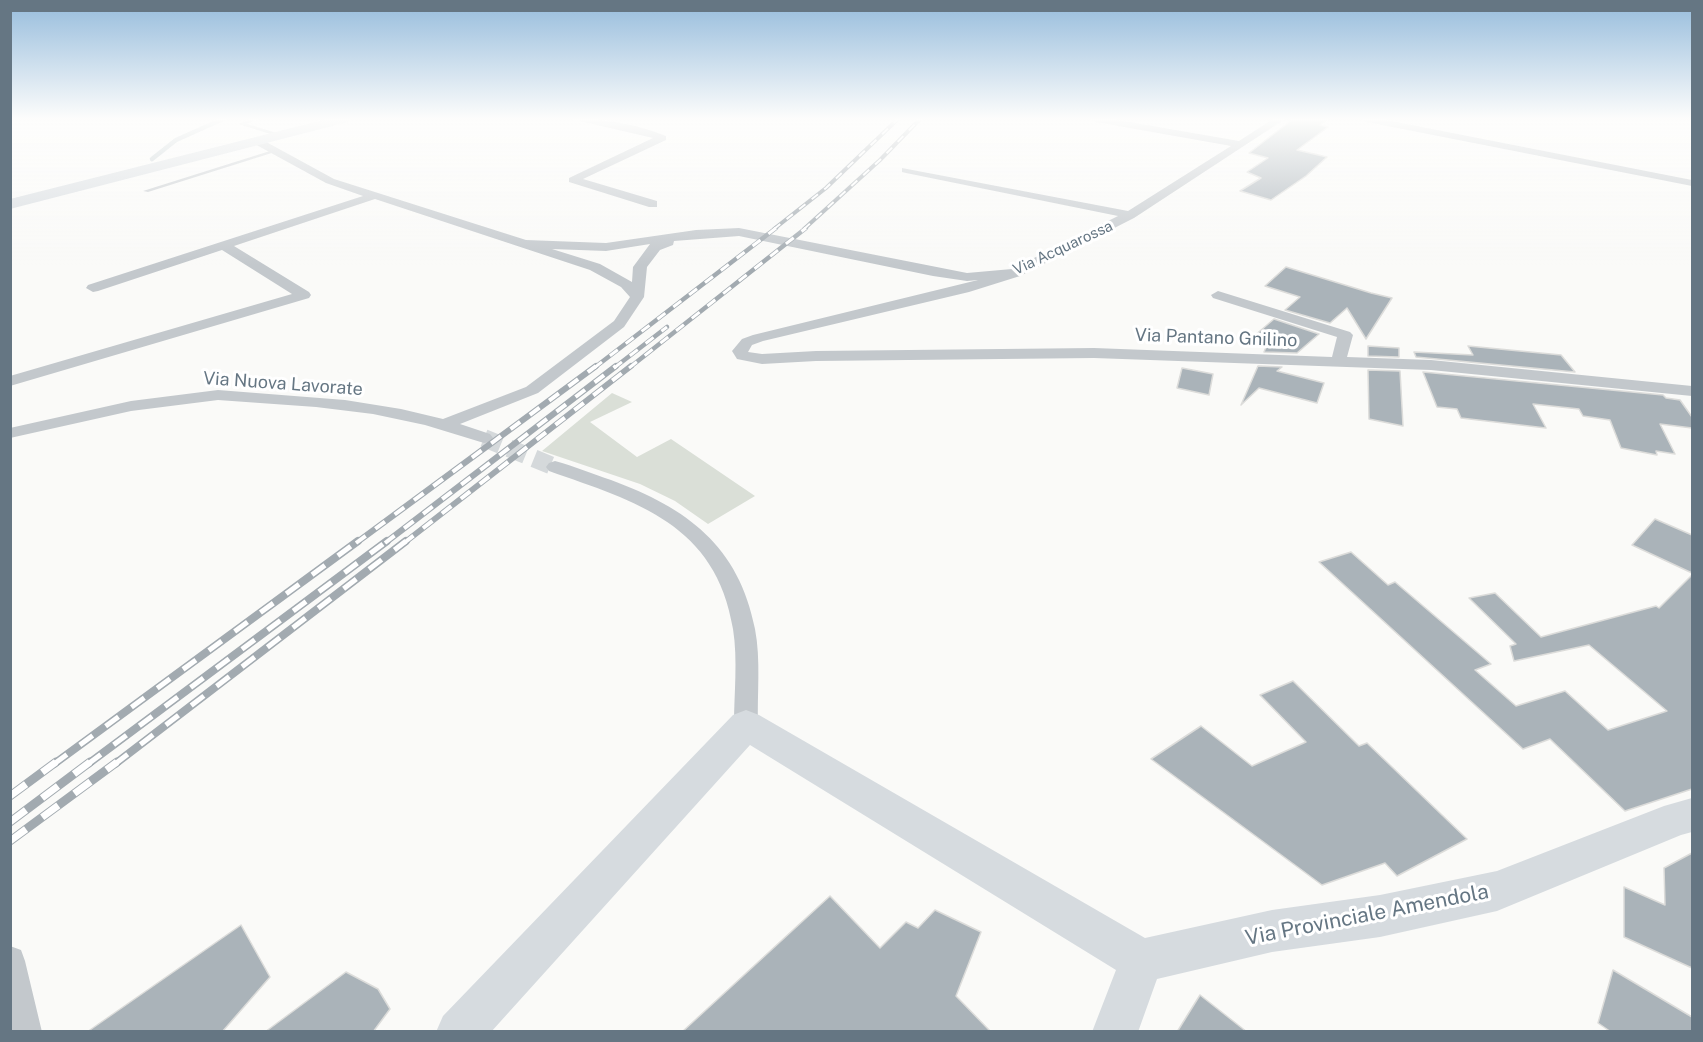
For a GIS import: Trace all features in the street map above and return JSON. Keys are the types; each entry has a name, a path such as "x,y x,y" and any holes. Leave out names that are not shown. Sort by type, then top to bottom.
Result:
{"main road":[{"path":"10,204 149,168"},
{"path":"459,1032 746,725 1142,961 1115,1032"},
{"name":"Via Provinciale Amendola","path":"1142,961 1272,931 1380,916 1497,891 1692,814"}],"street":[{"path":"305,168 330,181 595,267 626,284 637,297"},
{"path":"600,168 573,180 653,204"},
{"name":"Via Acquarossa","path":"606,247 696,234 739,232 933,272 967,277 1015,273 1130,215 1203,168"},
{"path":"1614,168 1692,183"},
{"path":"906,170 1130,215"},
{"path":"93,288 374,196"},
{"path":"446,424 532,390 619,324 637,297 640,267 644,261 655,247 677,238"},
{"path":"10,381 304,295 222,244"},
{"path":"527,244 606,247 644,261"},
{"path":"595,267 644,261"},
{"name":"Via Pantano Gnilino","path":"1015,273 964,289 758,338 747,342 740,351 742,356 762,359 1031,353 1431,365 1692,391"},
{"path":"1218,295 1345,335 1338,362"},
{"name":"Via Nuova Lavorate","path":"10,433 139,405 205,396 281,399 372,409 446,424"},
{"path":"446,424 484,438"},
{"path":"555,467 635,496 676,517 705,542 724,566 737,597 744,632 746,725"},
{"path":"10,961 26,1032"}],"lane":[{"path":"146,191 221,168"}],"shaded area":[{"path":"612,393 632,402 590,422 637,457 671,439 755,496 708,524 675,501 640,484 542,451"}],"building":[{"path":"1254,168 1315,168 1271,200 1240,191 1261,178 1247,172"},
{"path":"1286,267 1392,298 1366,339 1347,308 1330,323 1285,310 1300,297 1265,286"},
{"path":"1274,319 1319,334 1297,353 1264,352 1268,342 1253,337"},
{"path":"1368,346 1399,348 1399,357 1368,356"},
{"path":"1468,346 1561,355 1575,372 1416,357 1414,352 1473,355"},
{"path":"1258,366 1282,367 1277,371 1324,383 1317,403 1259,388 1241,405"},
{"path":"1182,368 1213,374 1209,395 1177,388"},
{"path":"1368,370 1400,371 1403,426 1369,419"},
{"path":"1423,372 1663,395 1666,398 1680,400 1692,417 1692,428 1660,424 1675,454 1656,451 1657,455 1621,448 1610,420 1583,416 1579,409 1533,404 1546,428 1461,418 1457,409 1437,407"},
{"path":"1655,519 1692,535 1692,573 1632,545"},
{"path":"1351,552 1388,585 1395,582 1491,664 1475,670 1516,706 1565,691 1608,730 1667,711 1589,645 1514,661 1510,646 1516,644 1469,598 1495,593 1541,637 1656,606 1659,608 1692,575 1692,789 1625,811 1550,739 1523,749 1319,562"},
{"path":"1293,681 1359,746 1367,743 1467,839 1397,876 1385,863 1322,885 1151,759 1201,726 1252,766 1306,742 1260,695"},
{"path":"1692,853 1692,968 1624,937 1624,887 1665,905 1664,868"},
{"path":"830,896 880,948 906,922 918,928 935,910 981,932 956,996 991,1032 682,1032"},
{"path":"241,925 270,977 222,1032 87,1032"},
{"path":"1613,970 1692,1017 1692,1032 1611,1032 1598,1023"},
{"path":"346,972 378,989 390,1009 373,1032 265,1032"},
{"path":"1200,995 1247,1032 1177,1032"}],"tunnel":[{"path":"484,438 555,467"}],"railway":[{"path":"774,229 826,188 847,168"},
{"path":"804,229 872,168"},
{"path":"594,368 776,228"},
{"path":"629,368 806,228"},
{"path":"614,368 667,327"},
{"path":"356,543 596,366"},
{"path":"385,543 616,366"},
{"path":"404,543 631,366"},
{"path":"54,764 358,541"},
{"path":"88,764 387,541"},
{"path":"115,764 406,541"},
{"path":"10,796 56,762"},
{"path":"10,822 90,762"},
{"path":"10,841 117,762"}]}
